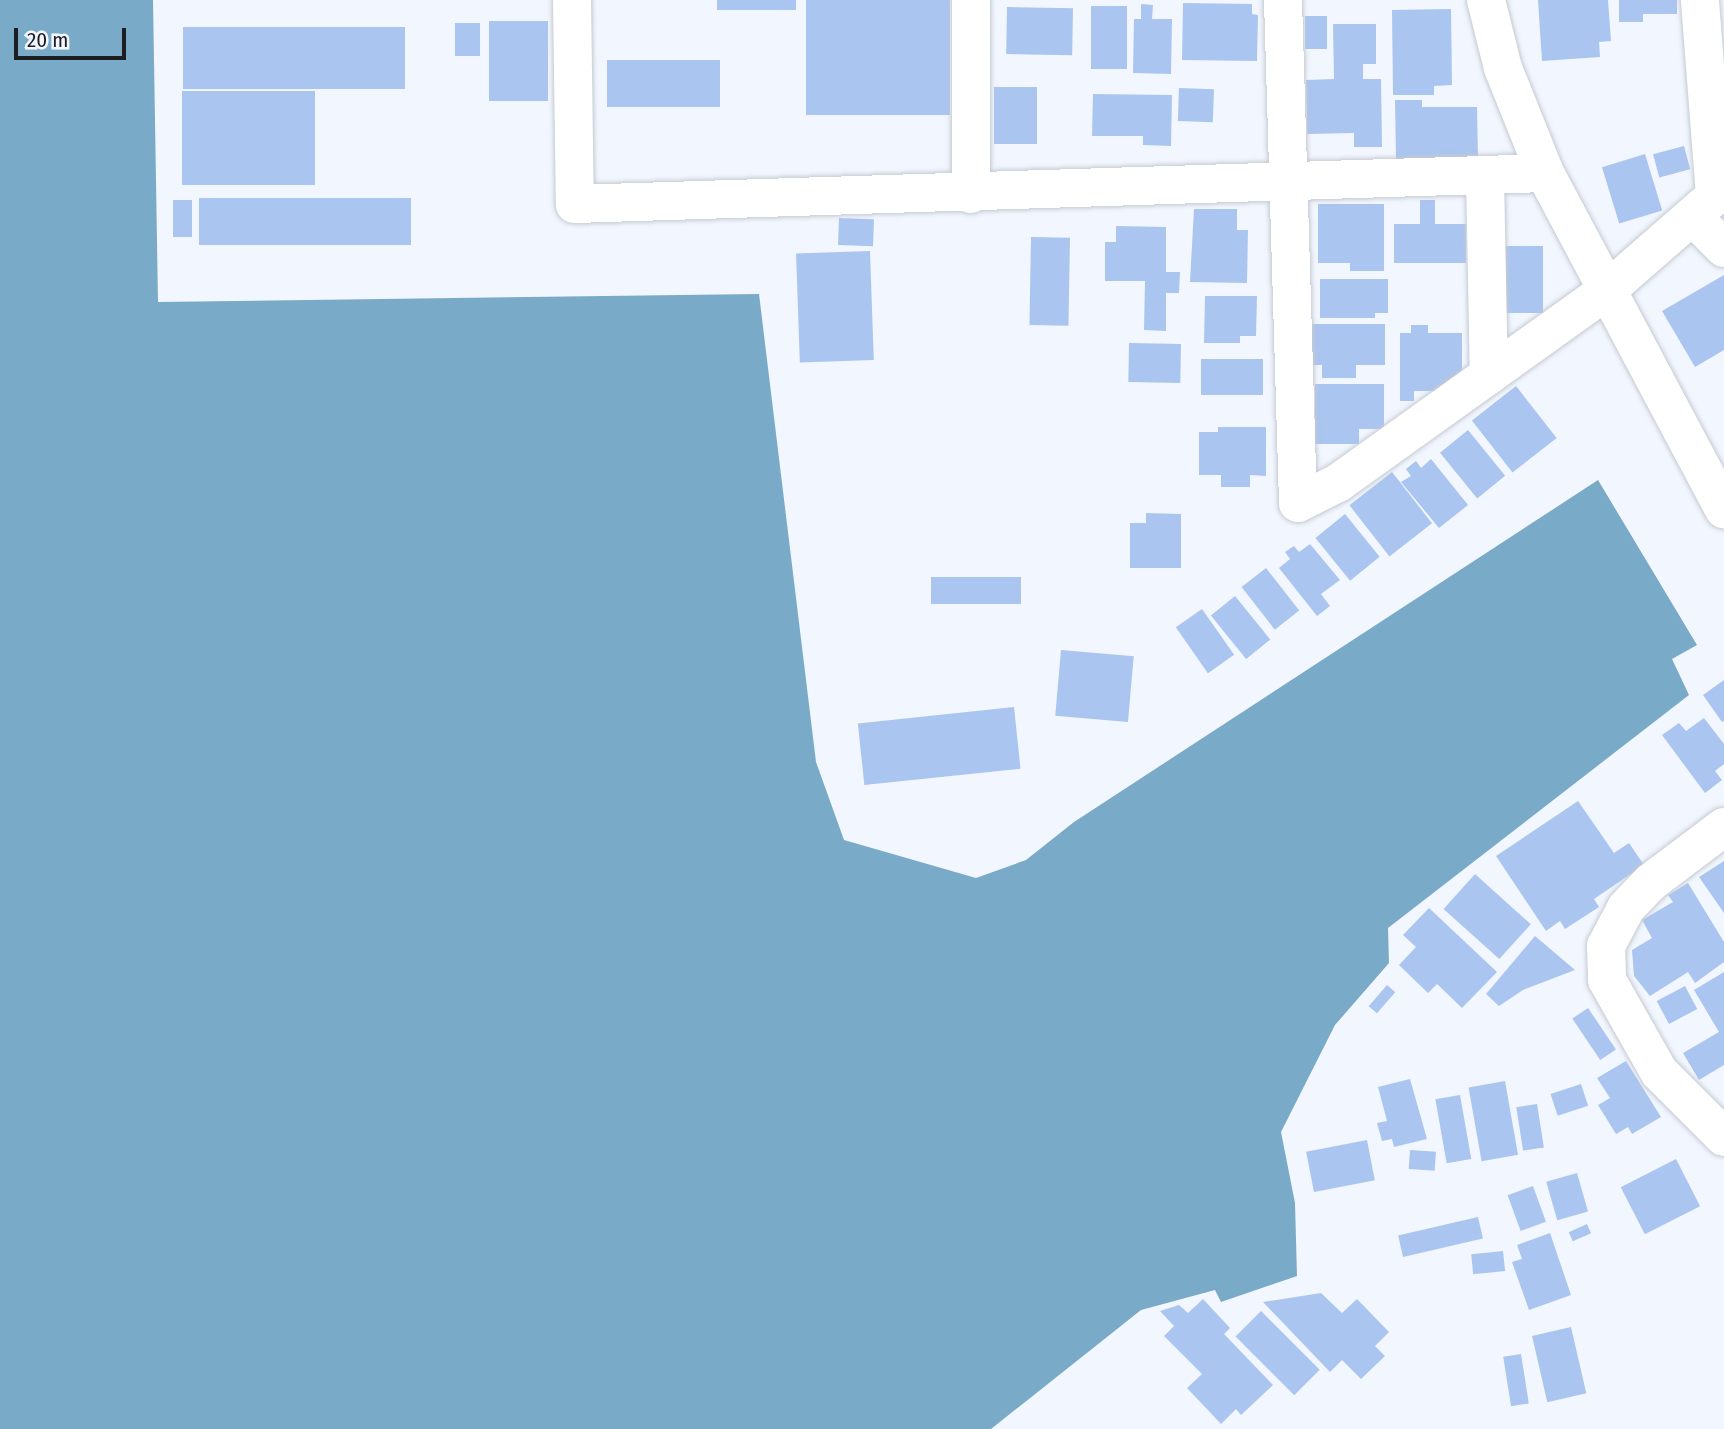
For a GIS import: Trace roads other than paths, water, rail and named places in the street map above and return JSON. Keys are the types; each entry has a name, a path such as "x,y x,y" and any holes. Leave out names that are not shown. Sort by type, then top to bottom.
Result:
{"street":[{"path":"572,0 575,204 971,194 1545,173"},
{"path":"971,0 971,194"},
{"path":"1283,0 1298,503 1338,483 1605,292 1693,218 1714,196 1700,0"},
{"path":"1486,0 1503,68 1545,173 1605,292 1724,509"},
{"path":"1485,175 1489,375"},
{"path":"1693,218 1724,248"},
{"path":"1724,827 1651,882 1626,908 1606,946 1607,980 1659,1072 1724,1137"}],"water":[{"path":"0,0 153,0 158,302 759,294 816,762 844,840 976,878 1026,860 1074,822 1598,480 1697,645 1672,659 1689,695 1388,928 1389,963 1335,1025 1281,1132 1295,1203 1297,1276 1221,1302 1215,1290 1141,1310 991,1429 0,1429"}]}
